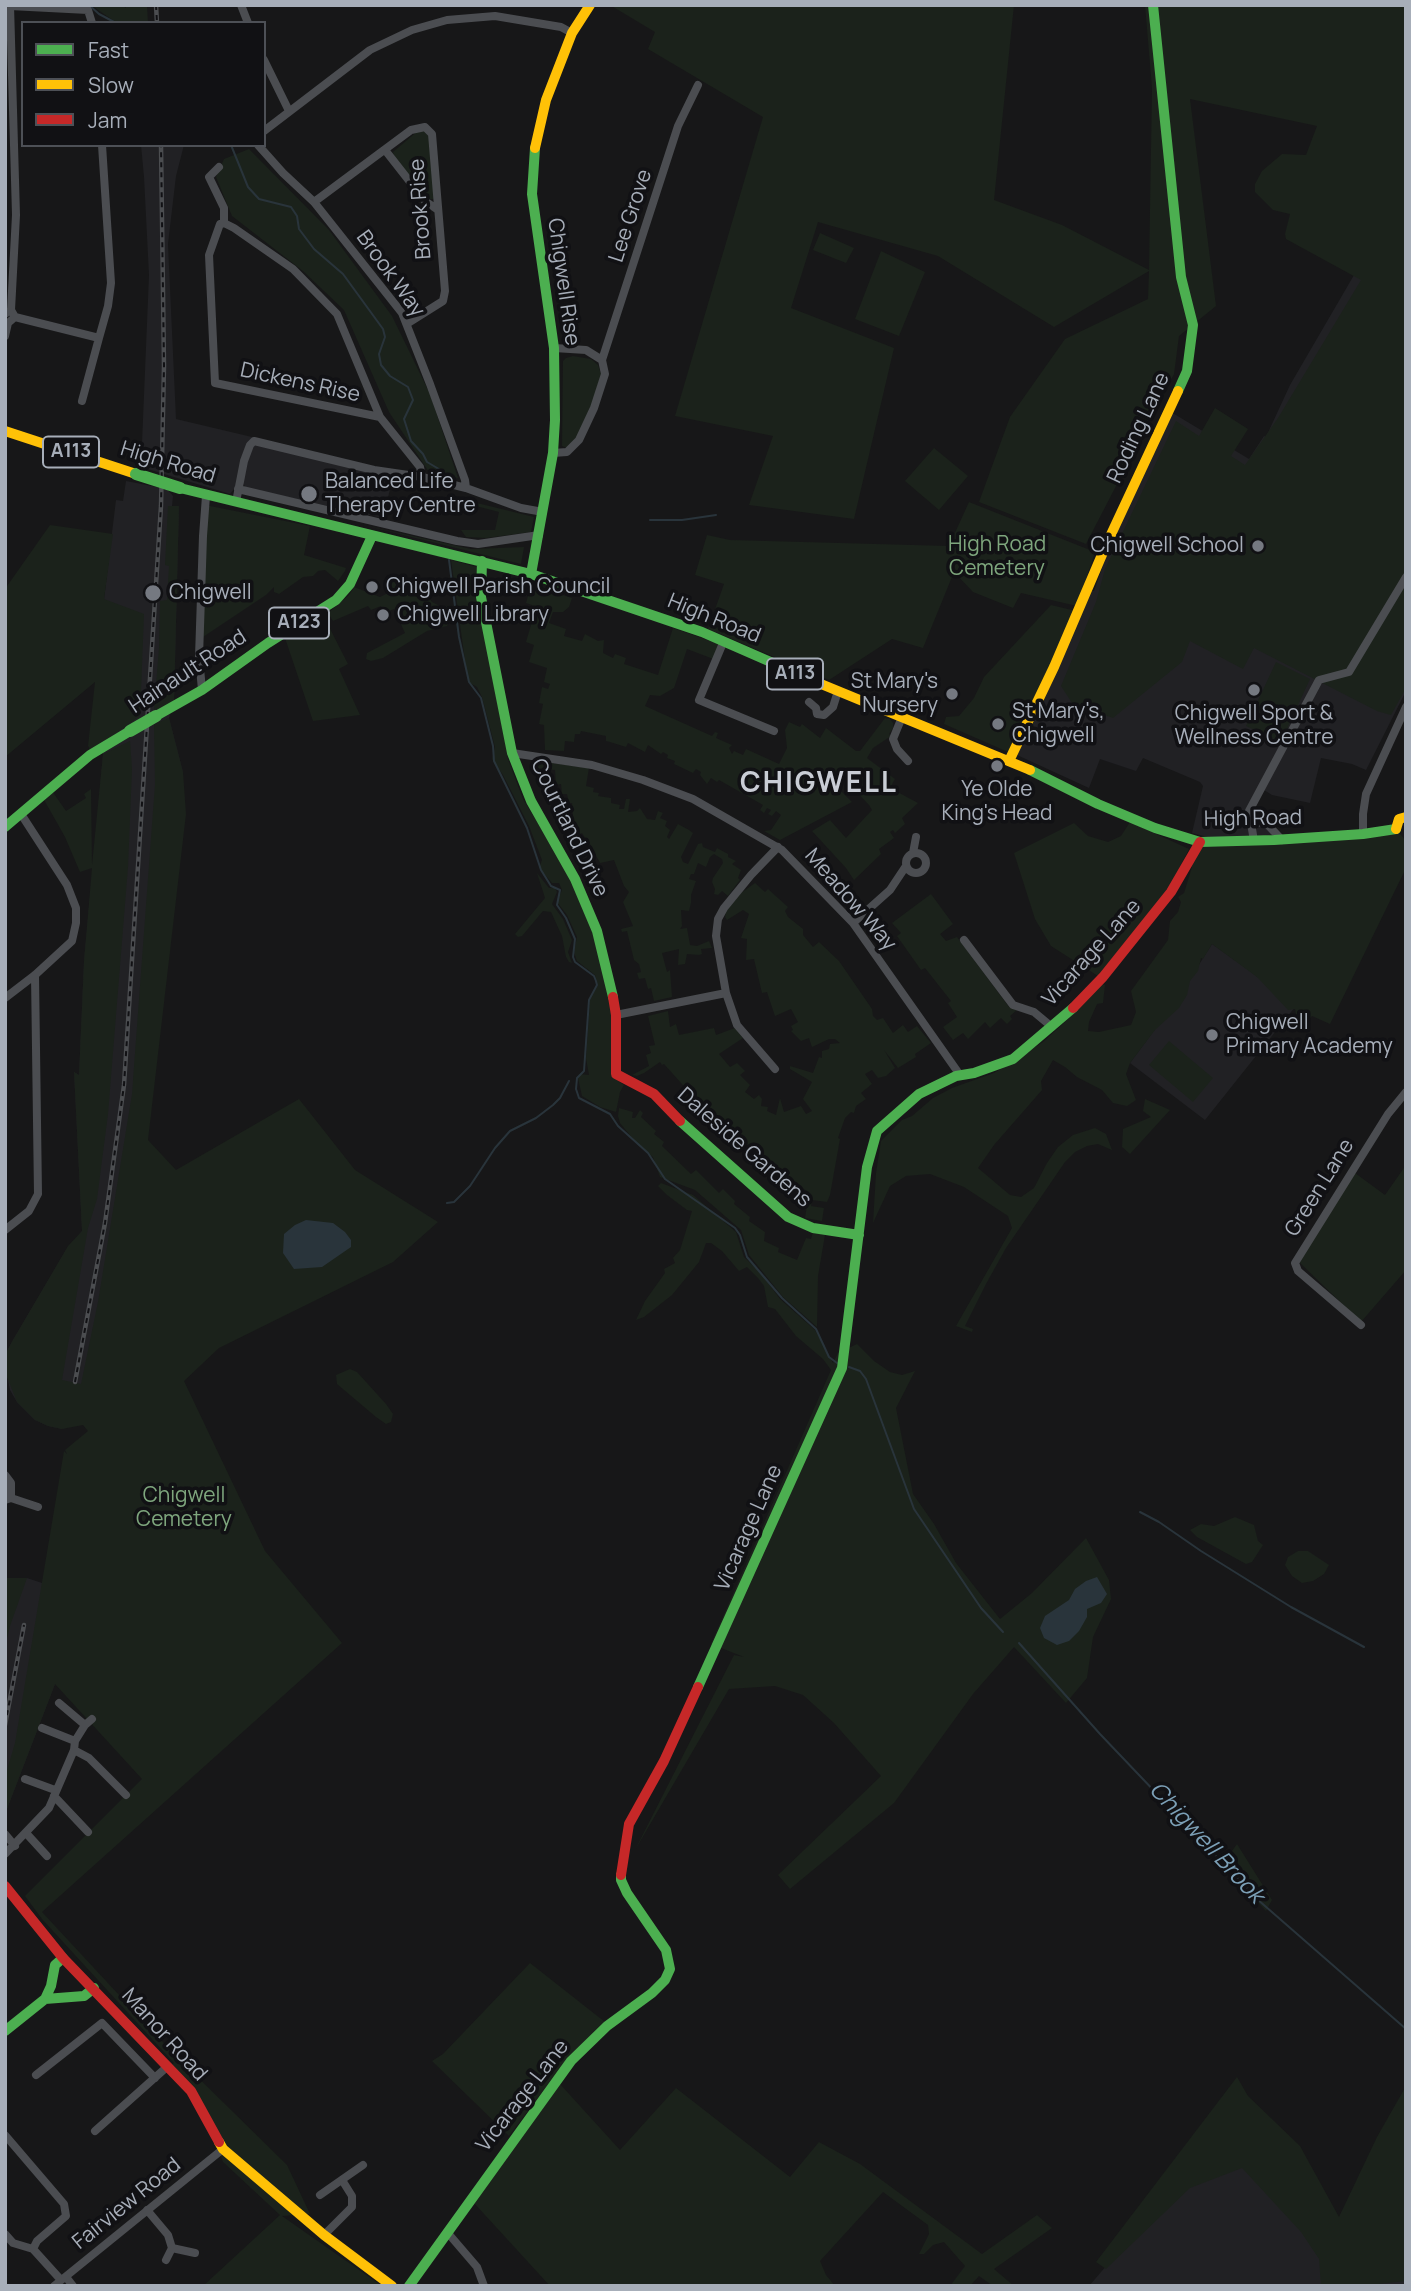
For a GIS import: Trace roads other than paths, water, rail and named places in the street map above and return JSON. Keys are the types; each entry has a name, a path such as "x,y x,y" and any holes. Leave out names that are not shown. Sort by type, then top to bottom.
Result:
{"street":[{"name":"Chigwell Rise","path":"531,574 553,453 554,348 532,194 535,143 546,100 572,33 590,5"},
{"name":"Roding Lane","path":"1009,761 1187,371 1193,325 1181,277 1153,5"},
{"path":"5,336 9,317 9,261 16,215 8,23 10,6 88,10 91,21"},
{"path":"266,129 370,50 412,30 447,20 495,16 561,27 572,33"},
{"path":"266,64 289,111"},
{"name":"Lee Grove","path":"553,453 567,452 579,440 594,408 606,374 602,360 678,126 698,85"},
{"name":"Brook Rise","path":"314,202 411,130 425,127 432,134 445,291 443,301 408,323"},
{"path":"82,401 108,306 111,283 102,147"},
{"name":"Brook Way","path":"260,147 314,202 408,323 466,488"},
{"path":"385,149 425,201 438,210"},
{"path":"219,167 209,177 224,208 222,224 292,269 337,314 380,417"},
{"name":"Dickens Rise","path":"222,224 209,255 215,383 380,417 420,467 422,477"},
{"path":"9,317 99,338"},
{"path":"554,348 586,350 602,360"},
{"name":"High Road","path":"5,431 206,496 237,496 347,522 372,536 417,544 531,574 675,622 1009,761 1155,828 1200,842 1401,833 1399,819 1406,817"},
{"path":"237,496 250,445 257,441 374,470 422,477 466,488 521,508 543,512"},
{"path":"202,690 199,657 206,496"},
{"path":"347,522 478,544 539,535"},
{"name":"Hainault Road","path":"5,827 90,755 202,690 344,593 372,536"},
{"name":"Courtland Drive","path":"482,561 481,597 512,753 531,801 575,879 597,931 611,980 616,1015 615,1069"},
{"path":"1254,841 1249,811 1319,680 1349,672 1406,577"},
{"path":"723,643 699,700 774,731"},
{"path":"809,702 816,708 817,714 824,715 833,707 838,691"},
{"path":"1363,834 1366,794 1406,707"},
{"path":"902,717 893,739 897,749 908,761"},
{"name":"Meadow Way","path":"512,753 592,765 643,780 693,799 778,847 853,923 960,1075"},
{"path":"5,998 72,941 76,923 76,908 49,855 21,814"},
{"path":"1251,821 1267,824 1282,840"},
{"path":"853,923 890,890 906,866 908,857 913,853 916,837"},
{"name":"Vicarage Lane","path":"409,2286 571,2061 607,2026 652,1993 665,1980 670,1969 666,1950 621,1880 629,1824 664,1761 842,1368 867,1167 877,1131 919,1094 960,1075 974,1073 1013,1059 1073,1009 1103,977 1171,892 1200,842"},
{"path":"775,1069 737,1025 726,993 716,936 718,919 737,891 778,847"},
{"path":"906,866 910,872 916,873 925,869 923,856 913,853"},
{"path":"964,940 1013,1005 1034,1012 1052,1027"},
{"path":"5,1230 29,1211 38,1194 35,975"},
{"path":"616,1015 726,993"},
{"name":"Daleside Gardens","path":"615,1069 616,1074 654,1094 689,1131 788,1217 813,1228 859,1235"},
{"name":"Green Lane","path":"1361,1325 1298,1271 1295,1263 1385,1118 1406,1092"},
{"path":"5,1475 11,1483 8,1499 37,1507"},
{"path":"5,1854 49,1808 75,1745 88,1722 59,1703"},
{"path":"42,1728 75,1745 126,1794"},
{"path":"25,1779 55,1793 88,1832"},
{"path":"26,1833 47,1856"},
{"path":"5,1834 15,1846"},
{"name":"Manor Road","path":"7,1891 63,1958 191,2091 223,2148 324,2235 392,2286"},
{"path":"5,2031 45,1999 55,1965 63,1958"},
{"path":"45,1999 84,1996 94,1988"},
{"path":"36,2075 102,2023 155,2078"},
{"path":"95,2131 168,2066"},
{"path":"5,2135 64,2204 66,2216 37,2241 33,2249"},
{"name":"Fairview Road","path":"60,2281 223,2148"},
{"path":"320,2196 363,2165"},
{"path":"324,2235 352,2207 352,2196 342,2180"},
{"path":"147,2210 168,2235 173,2248"},
{"path":"447,2232 477,2267 484,2286"},
{"path":"5,2234 13,2243 33,2249 60,2281 73,2286"},
{"path":"173,2248 195,2253"},
{"path":"166,2260 173,2248"},
{"name":"Vicarage Lane","path":"418,2286 423,2269"}],"waterway":[{"name":"Chigwell Brook","path":"89,5 112,21"},
{"name":"Chigwell Brook","path":"232,147 248,187 259,199 291,207 297,216 299,229 314,249 343,274 383,329 385,337 379,354 381,365 390,376 408,387 413,400 404,419 411,441 427,462 444,472"},
{"path":"650,520 682,520 716,515"},
{"name":"Chigwell Brook","path":"449,560 459,637 469,682 481,698 494,761 527,828 541,870 551,886 560,890 557,905 575,939 575,962 594,976 597,985 589,1000 584,1071 577,1078 579,1098 610,1114 618,1126 648,1153 665,1179 735,1228 747,1257 782,1298 816,1329 829,1357 837,1363"},
{"path":"447,1203 454,1202 470,1186 495,1148 510,1131 536,1118 553,1105 569,1081"},
{"name":"Chigwell Brook","path":"849,1367 860,1371 866,1379 914,1509 981,1608 1003,1632"},
{"path":"1140,1512 1291,1607 1364,1647"},
{"name":"Chigwell Brook","path":"1019,1643 1100,1734 1257,1899 1406,2029"}],"railway":[{"path":"156,5 157,21"},
{"path":"75,1382 105,1223 124,1085 161,506 164,366 161,147"},
{"path":"5,1725 24,1625"}],"place":[{"name":"Balanced Life Therapy Centre","path":"309,494"},
{"name":"Chigwell School","path":"1258,546"},
{"name":"Chigwell Parish Council","path":"372,587"},
{"name":"Chigwell","path":"153,593"},
{"name":"Chigwell Library","path":"383,615"},
{"name":"Chigwell Sport & Wellness Centre","path":"1254,690"},
{"name":"St Mary's Nursery","path":"952,694"},
{"name":"St Mary's, Chigwell","path":"998,724"},
{"name":"Ye Olde King's Head","path":"997,766"},
{"name":"Chigwell Primary Academy","path":"1212,1035"}],"district":[{"name":"CHIGWELL","path":"819,784"}],"park label":[{"name":"High Road Cemetery","path":"997,557"},
{"name":"Chigwell Cemetery","path":"184,1508"}]}
